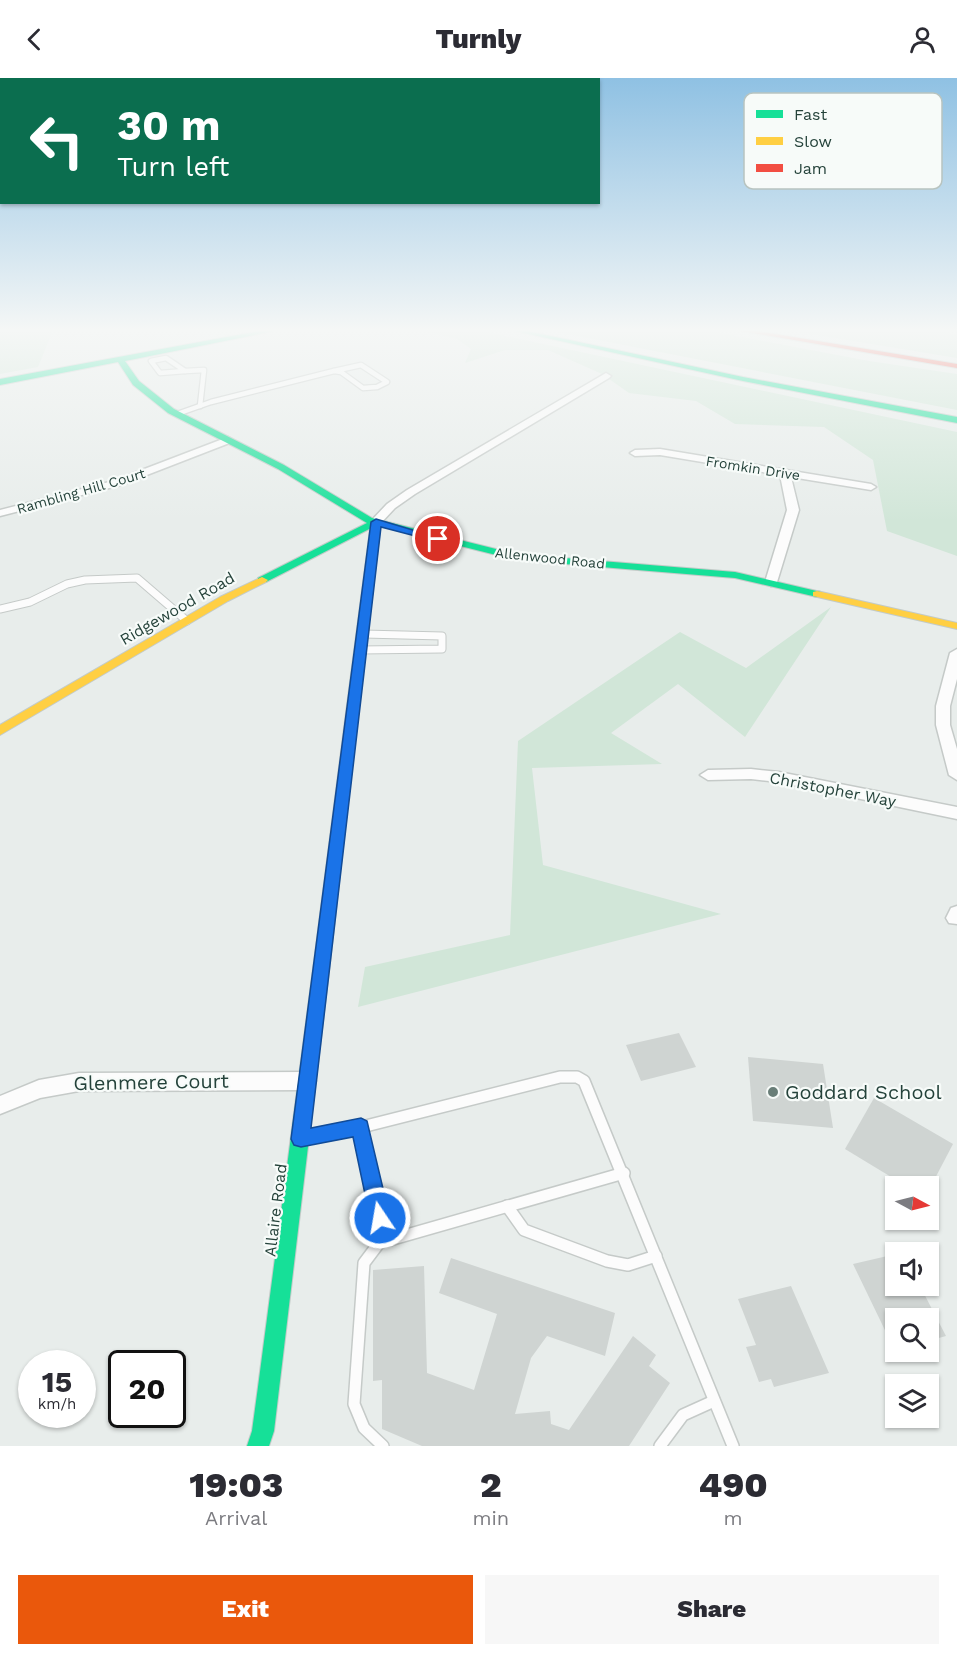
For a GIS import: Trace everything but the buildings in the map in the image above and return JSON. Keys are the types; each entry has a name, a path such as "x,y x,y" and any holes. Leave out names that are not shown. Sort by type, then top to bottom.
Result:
{"main road":[{"name":"Allenwood Road","path":"149,394 177,414 281,467 359,516 376,522 516,557 716,572 771,582 957,626"},
{"path":"820,394 957,420"},
{"name":"Ridgewood Road","path":"0,731 224,599 376,522"},
{"name":"Allaire Road","path":"258,1446 263,1431 301,1139 306,1081 376,522"},
{"name":"Allaire Road","path":"269,1387 270,1446"}],"street":[{"path":"376,522 401,498 576,394"},
{"name":"Rambling Hill Court","path":"0,513 117,483 228,440"},
{"name":"Fromkin Drive","path":"635,453 660,452 871,487"},
{"path":"771,582 793,510 785,473"},
{"path":"957,653 942,706 943,725 957,775"},
{"name":"Christopher Way","path":"708,775 751,774 779,777 957,813"},
{"name":"Glenmere Court","path":"0,1105 39,1089 79,1082 306,1081"}],"lane":[{"path":"200,406 202,394"},
{"path":"177,414 247,394"},
{"path":"0,609 30,602 67,584 85,580 137,578 187,621"},
{"path":"360,650 442,649 442,636 362,634"},
{"path":"301,1139 361,1127 560,1077 577,1077 589,1090 733,1446"},
{"path":"361,1127 385,1241"},
{"path":"383,1446 367,1436 357,1419 354,1404 364,1263 379,1243 624,1173"},
{"path":"507,1206 524,1230 607,1262 628,1265 656,1256"},
{"path":"660,1446 683,1415 714,1401"}],"green space":[{"path":"636,394 777,394 957,432 957,556 887,531 873,460 824,427 735,424 696,401"},
{"path":"874,394 957,394 957,410"},
{"path":"831,607 745,737 678,684 611,733 662,764 532,768 543,865 721,914 358,1007 365,967 510,935 518,741 680,632 746,668"}],"traffic: fast":[{"path":"150,394 171,411 281,467 368,520 516,557 735,575 817,594"},
{"path":"820,394 957,420"},
{"path":"262,580 376,522"},
{"path":"258,1446 263,1431 269,1387 323,954"}],"traffic: slow":[{"path":"352,713 376,522"},
{"path":"0,731 224,599 262,580"},
{"path":"817,594 957,626"}],"traffic: jam":[{"path":"323,954 352,713"}],"place":[{"name":"Goddard School","path":"773,1092"}],"route":[{"path":"380,1218 361,1127 301,1139 306,1081 376,522 438,539"}]}
